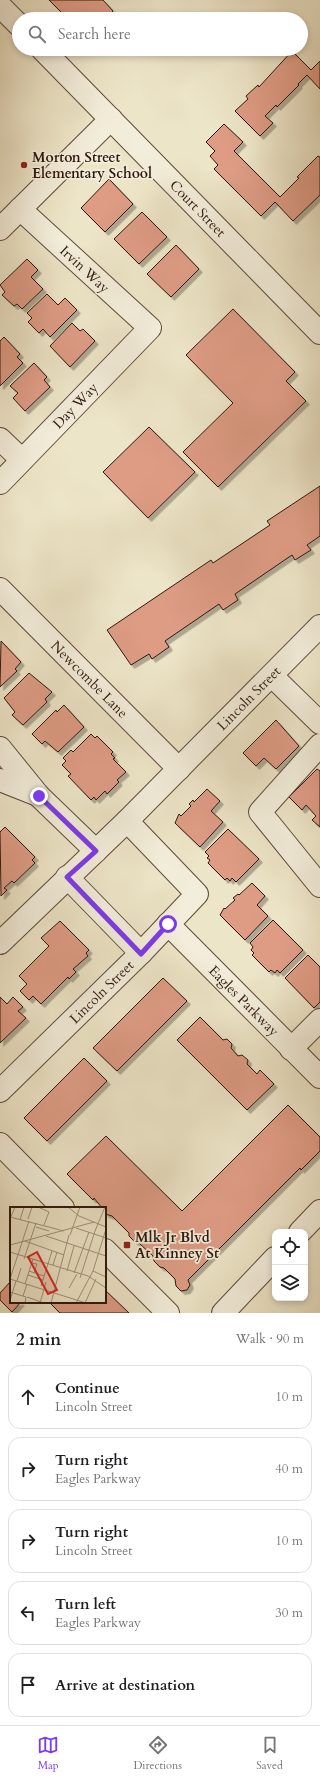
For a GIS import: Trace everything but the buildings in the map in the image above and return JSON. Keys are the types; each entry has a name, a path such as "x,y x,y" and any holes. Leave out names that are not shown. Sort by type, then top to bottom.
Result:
{"street":[{"path":"0,6 12,18"},
{"name":"Court Street","path":"49,56 320,333"},
{"path":"0,230 111,119"},
{"name":"Irvin Way","path":"20,209 150,328"},
{"name":"Day Way","path":"0,483 150,328"},
{"path":"0,439 22,460"},
{"name":"Newcombe Lane","path":"0,589 179,769"},
{"name":"Lincoln Street","path":"0,942 127,821 320,626"},
{"path":"272,676 320,723"},
{"path":"320,745 260,812 320,886"},
{"path":"0,748 39,796 96,851"},
{"path":"0,780 39,796"},
{"name":"Lincoln Street","path":"0,1091 141,954 197,894 127,821"},
{"path":"67,877 141,954"},
{"name":"Eagles Parkway","path":"168,924 320,1077"},
{"path":"291,1049 320,1020"},
{"path":"0,1144 62,1207"},
{"path":"303,1229 320,1211"},
{"path":"106,1251 168,1313"},
{"path":"223,1313 272,1261"}],"place":[{"name":"Morton Street Elementary School","path":"24,165"},
{"name":"Mlk Jr Blvd At Kinney St","path":"127,1245"}],"route":[{"path":"39,796 96,851 67,877 141,954 168,924"}]}
